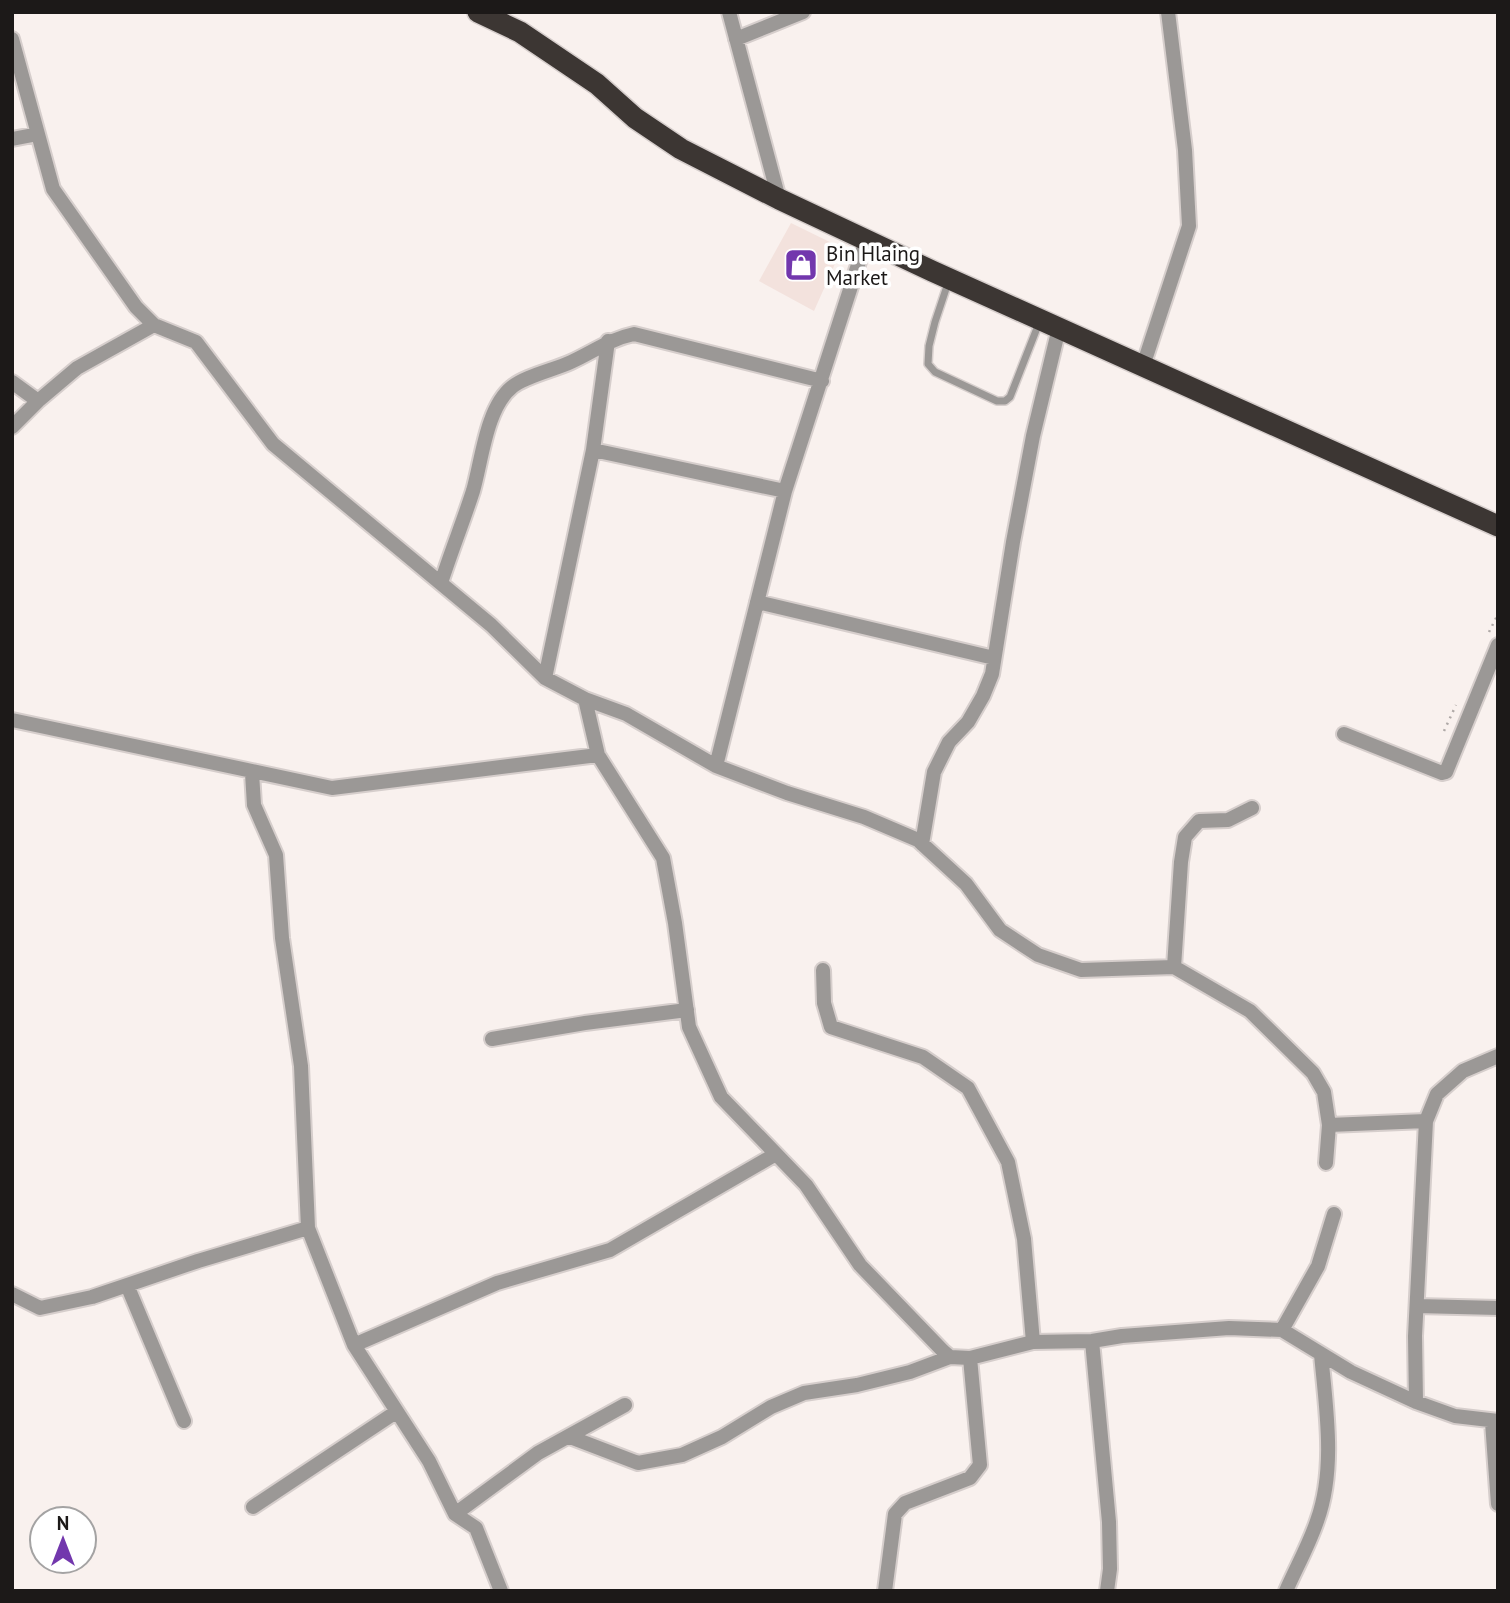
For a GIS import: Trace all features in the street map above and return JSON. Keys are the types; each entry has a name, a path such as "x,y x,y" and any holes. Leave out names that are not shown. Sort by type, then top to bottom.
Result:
{"highway":[{"path":"486,14 520,32 597,85 635,118 681,149 779,199 949,279 1498,526"}],"street":[{"path":"729,12 779,199"},
{"path":"736,39 803,12"},
{"path":"1143,366 1189,226 1185,150 1168,12"},
{"path":"12,39 53,189 136,307 154,325 196,342 273,444 491,625 545,678 585,699 626,714 716,766 787,793 864,817 922,844 966,884 1000,930 1038,955 1082,970 1174,967 1250,1011 1312,1073 1324,1092 1329,1125 1326,1163"},
{"path":"12,139 38,134"},
{"path":"716,766 785,491 866,240"},
{"path":"922,844 934,772 949,742 968,722 992,674 1050,324"},
{"path":"12,427 77,368 154,325"},
{"path":"441,583 472,492 494,413 501,398 513,385 566,365 602,348 608,341 634,334 822,380"},
{"path":"545,678 593,450 608,341"},
{"path":"12,382 38,401"},
{"path":"593,450 785,491"},
{"path":"757,602 994,658"},
{"path":"1343,734 1442,773 1446,772 1498,645"},
{"path":"585,699 598,755 663,858 689,1027 720,1097 806,1185 860,1265 950,1357"},
{"path":"12,720 332,788 598,755"},
{"path":"253,773 254,805 276,855 282,938 302,1066 308,1228 354,1345 429,1461 455,1514 476,1528 501,1591"},
{"path":"1174,967 1185,838 1199,821 1228,820 1252,808"},
{"path":"823,970 824,1003 831,1027 923,1057 968,1088 1008,1162 1024,1239 1033,1342"},
{"path":"492,1039 585,1023 687,1010"},
{"path":"1416,1402 1417,1306 1426,1121 1437,1094 1463,1071 1498,1056"},
{"path":"1329,1125 1426,1121"},
{"path":"354,1345 496,1283 610,1250 776,1154"},
{"path":"1282,1330 1318,1266 1334,1214"},
{"path":"12,1294 40,1308 92,1297 308,1228"},
{"path":"127,1285 184,1420"},
{"path":"1417,1306 1498,1308"},
{"path":"570,1437 638,1462 682,1455 722,1437 771,1407 804,1393 858,1385 950,1357 970,1358 1033,1342 1092,1341 1228,1328 1282,1330 1351,1372 1416,1402 1455,1416 1495,1421 1498,1504"},
{"path":"1092,1341 1109,1522 1110,1569 1107,1591"},
{"path":"1286,1591 1318,1520 1325,1489 1328,1456 1321,1354"},
{"path":"885,1591 895,1514 905,1503 970,1478 980,1465 970,1358"},
{"path":"455,1514 538,1453 625,1405"},
{"path":"253,1507 396,1412"}],"lane":[{"path":"949,279 929,346 928,364 935,372 997,401 1005,401 1010,397 1050,324"}],"shaded area":[{"name":"Bin Hlaing Market","path":"791,223 842,248 814,311 759,281"}],"place":[{"name":"Bin Hlaing Market","path":"801,265"}]}
